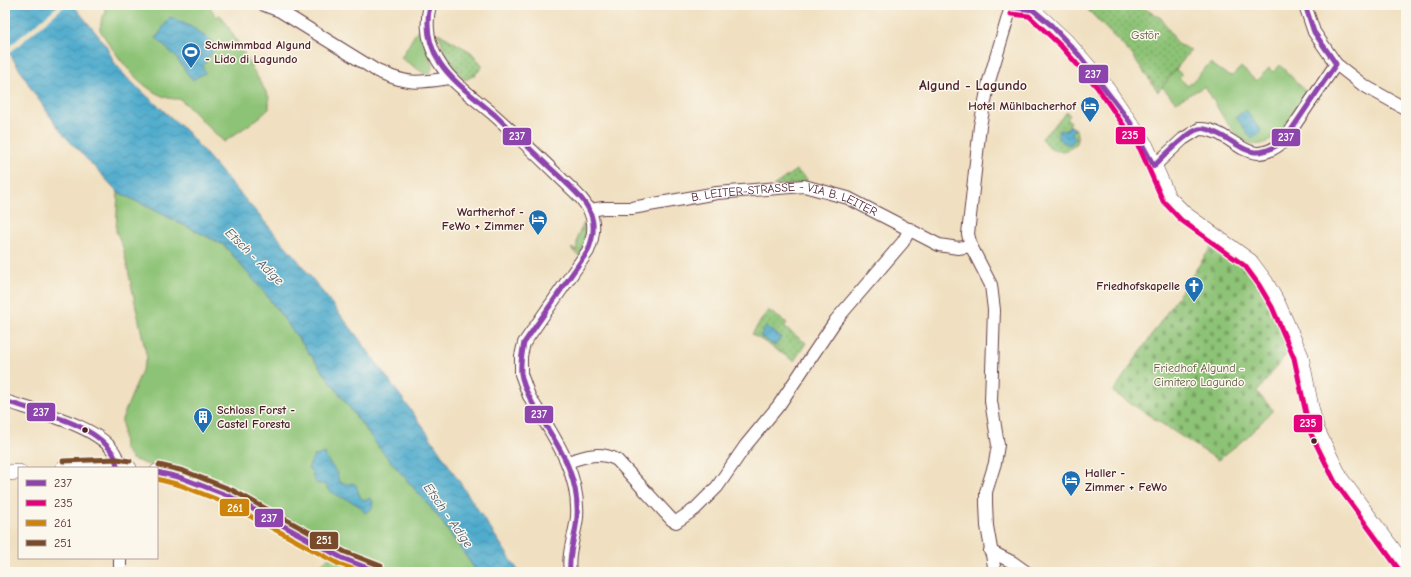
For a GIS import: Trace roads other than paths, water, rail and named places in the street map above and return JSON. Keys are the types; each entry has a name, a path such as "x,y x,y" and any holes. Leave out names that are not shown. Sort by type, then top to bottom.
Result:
{"main road":[{"path":"1010,6 1033,10 1066,40 1107,89 1146,146 1168,197 1185,214 1250,261 1265,281 1278,304 1302,356 1311,407 1317,430 1341,479 1406,567"},
{"path":"5,473 18,472"},
{"path":"158,472 197,483 236,500 342,558 362,572"},
{"path":"342,558 361,564 378,572"}],"street":[{"path":"264,5 280,11 377,71 389,76 413,83 450,78"},
{"path":"430,5 428,27 430,39 434,53 450,78 493,114 580,196 590,210 593,238 588,251 524,343 521,360 522,379 529,396 568,462 577,494 577,518 568,560 570,572"},
{"path":"1305,5 1314,32 1336,64 1363,85 1406,109"},
{"path":"995,572 990,551 987,526 986,492 995,463 998,445 991,401 994,310 991,284 971,246 968,234 980,126 990,81 1010,6"},
{"path":"1154,166 1183,139 1199,129 1214,131 1250,153 1266,153 1275,149 1283,142 1336,64"},
{"name":"B. LEITER-STRASSE - VIA B. LEITER","path":"590,210 596,208 632,208 718,193 804,186 848,198 939,245 948,247 971,246"},
{"path":"568,462 587,455 609,456 617,460 672,520 676,522 680,521 695,509 717,487 746,445 779,405 836,320 903,242 910,229"},
{"path":"5,401 82,429 100,438 116,456 121,467"},
{"path":"990,551 1012,562 1026,572"},
{"path":"120,559 120,572"}],"water":[{"name":"Etsch - Adige","path":"5,5 74,6 105,44 114,62 127,78 186,131 296,258 357,336 428,434 519,572 477,572 437,515 381,450 264,292 224,245 118,192 62,133 34,93 5,46"},
{"path":"170,17 194,29 216,46 203,66 205,73 192,80 175,56 156,38"},
{"path":"1246,110 1262,132 1252,139 1236,117"},
{"path":"1071,126 1074,129 1072,134 1076,138 1070,145 1061,141 1058,134 1059,130 1067,131 1067,128"},
{"path":"766,327 781,337 775,346 760,336"},
{"path":"325,453 326,458 337,473 339,482 348,484 352,483 356,485 360,497 365,501 370,498 373,501 372,509 365,513 356,504 335,494 324,484 317,484 312,476 313,472 308,468 314,456"}],"place":[{"name":"Schwimmbad Algund - Lido di Lagundo","path":"191,69"},
{"name":"Hotel Mühlbacherhof","path":"1090,123"},
{"name":"Wartherhof - FeWo + Zimmer","path":"538,236"},
{"name":"Friedhofskapelle","path":"1194,303"},
{"name":"Schloss Forst - Castel Foresta","path":"203,434"},
{"name":"Haller - Zimmer + FeWo","path":"1071,497"}],"district":[{"name":"Algund - Lagundo","path":"973,85"}],"park label":[{"name":"Gstör","path":"1145,35"},
{"name":"Friedhof Algund - Cimitero Lagundo","path":"1199,375"}]}
